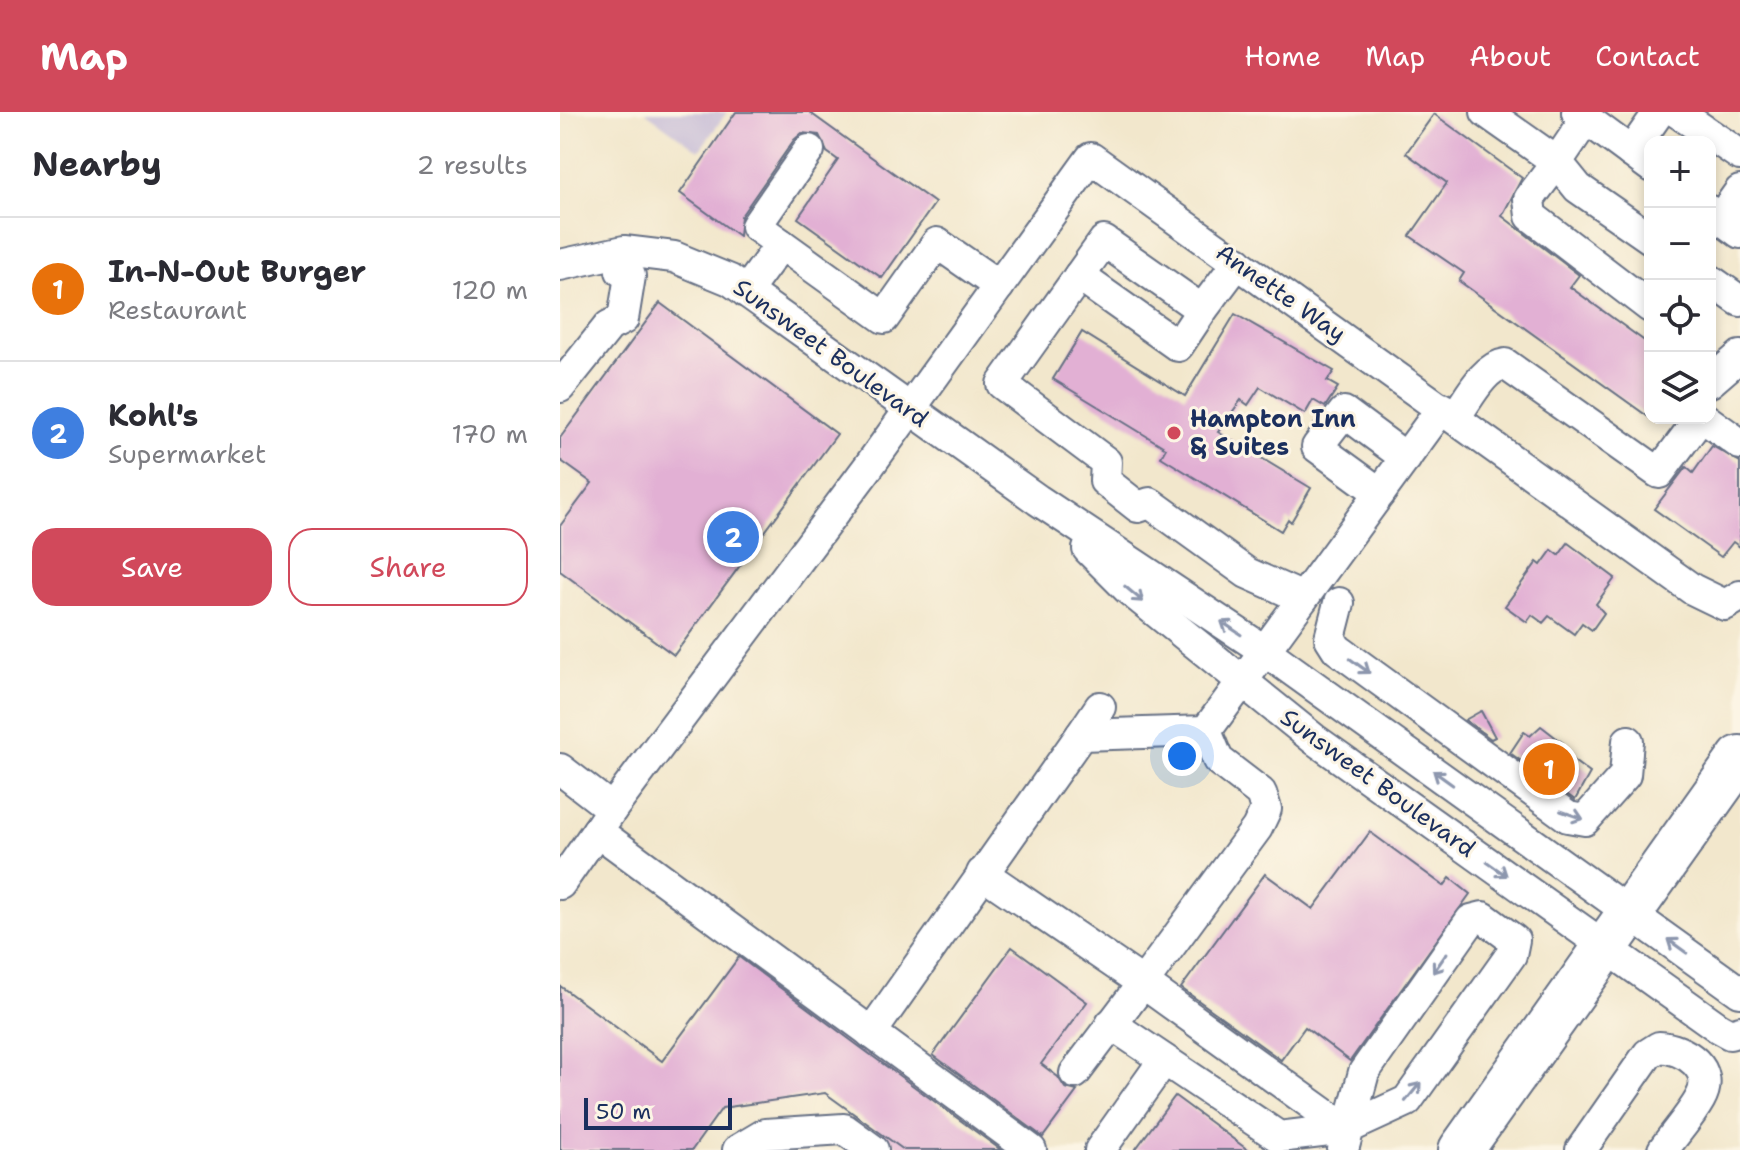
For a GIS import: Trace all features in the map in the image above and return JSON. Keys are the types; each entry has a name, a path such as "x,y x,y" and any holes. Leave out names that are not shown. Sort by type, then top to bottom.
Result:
{"highway":[{"path":"1461,1150 1740,758"}],"street":[{"path":"1486,112 1557,162 1578,188 1644,234"},
{"path":"1644,302 1531,216 1529,199 1557,162 1582,116 1640,159 1659,112"},
{"path":"1677,112 1740,155"},
{"path":"809,150 756,226 884,318 937,243 999,286"},
{"name":"Annette Way","path":"560,884 1091,158 1692,589 1732,601"},
{"path":"1723,221 1740,191"},
{"path":"1202,310 1104,241 1002,384 1106,462 1105,481 1138,507 1150,503 1247,573 1303,598"},
{"path":"746,292 781,244"},
{"name":"Sunsweet Boulevard","path":"560,265 674,257 730,280 1038,500 1265,651 1618,929 1735,1032"},
{"path":"560,387 609,326 623,319 630,276 622,261"},
{"path":"1079,276 1178,346 1238,262"},
{"path":"1716,284 1740,301"},
{"path":"1206,731 1406,458 1496,365 1505,364 1659,473 1697,424"},
{"path":"1380,493 1317,447 1344,412 1406,458"},
{"path":"1711,424 1740,444"},
{"name":"Sunsweet Boulevard","path":"1038,500 1128,589 1314,739 1618,929 1740,992"},
{"path":"1339,603 1330,638 1337,649 1568,817 1585,820 1625,775 1628,741"},
{"path":"871,1033 1100,707"},
{"path":"1081,735 1206,731"},
{"path":"1075,1073 1257,828 1266,809 1261,793 1218,760 1206,731"},
{"path":"560,769 605,820 871,1033 1031,1150"},
{"path":"982,873 1143,983 1344,1140"},
{"path":"1111,1024 1279,1137 1294,1142 1344,1140 1407,1101 1511,955 1514,940 1483,917 1471,920 1364,1072 1344,1140"},
{"path":"1700,1065 1735,1032"},
{"path":"1581,1150 1648,1054 1659,1047 1685,1051 1700,1065 1702,1096 1663,1150"},
{"path":"1100,1150 1164,1060"},
{"path":"738,1150 765,1134 844,1129 873,1150"}],"shaded area":[{"path":"645,112 727,112 699,151"}],"building":[{"path":"736,112 809,112 935,203 882,278 798,218 838,160 827,152 819,135 802,133 794,140 741,216 739,236 680,193"},
{"path":"1434,114 1522,178 1502,216 1579,275 1570,287 1644,341 1644,414 1459,281 1464,273 1410,236 1447,183 1406,153"},
{"path":"660,303 837,434 674,655 560,571 560,526 592,483 560,460 560,438"},
{"path":"1235,314 1334,371 1327,381 1338,387 1325,407 1313,400 1305,414 1260,387 1248,405 1241,400 1218,432 1311,488 1291,522 1288,519 1281,531 1161,457 1166,448 1053,379 1082,332 1185,396"},
{"path":"1712,446 1740,462 1740,547 1733,542 1721,557 1654,509 1686,467 1693,473"},
{"path":"1568,543 1615,578 1596,604 1604,613 1592,630 1582,623 1574,634 1549,616 1543,623 1532,615 1527,622 1505,606 1537,562 1541,565 1552,550 1559,555"},
{"path":"1481,711 1495,737 1491,739 1465,720"},
{"path":"1541,726 1563,743 1559,750 1590,773 1575,800 1510,753 1524,732 1530,736"},
{"path":"1370,832 1444,886 1450,878 1470,894 1350,1061 1305,1027 1281,1060 1181,988 1265,874 1313,909"},
{"path":"1012,947 1087,1002 1041,1064 1058,1077 1065,1088 1077,1091 1043,1137 933,1055"},
{"path":"739,957 1001,1150 904,1150 825,1093 722,1108 692,1150 560,1150 560,986 662,1061"},
{"path":"1175,1096 1248,1150 1135,1150"}],"place":[{"name":"Hampton Inn & Suites","path":"1174,433"},
{"name":"Kohl's","path":"733,537"},
{"name":"In-N-Out Burger","path":"1549,769"}]}
